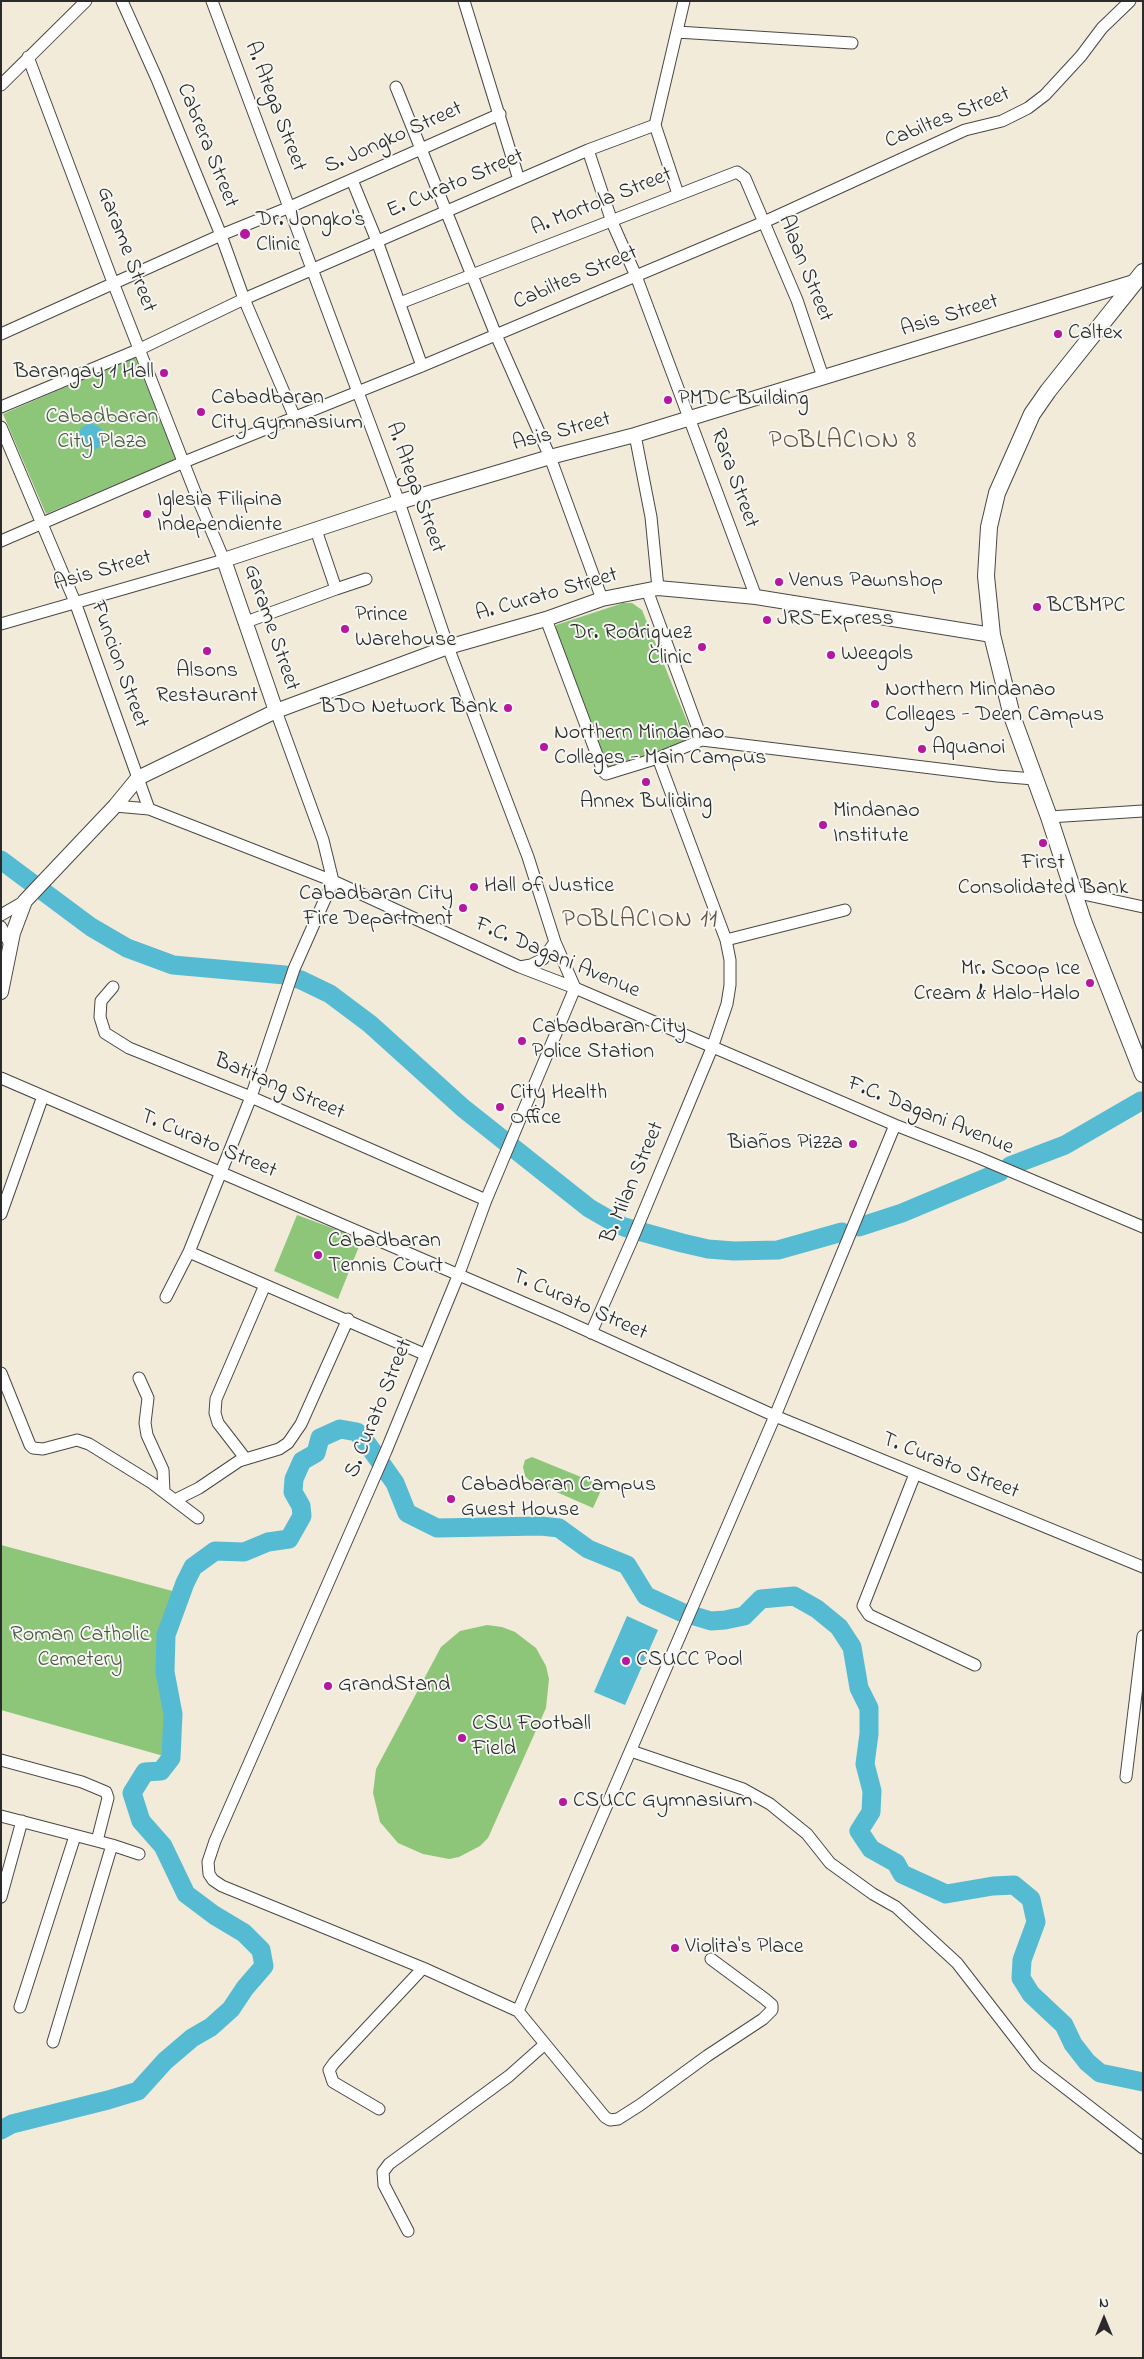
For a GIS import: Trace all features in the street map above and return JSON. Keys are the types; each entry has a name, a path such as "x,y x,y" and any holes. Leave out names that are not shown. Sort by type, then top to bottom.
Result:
{"highway":[{"path":"1138,277 1032,414 997,493 989,526 986,576 992,634 1012,716 1074,892 1143,1074"}],"main road":[{"name":"Asis Street","path":"224,560 399,502 550,457 635,435 984,330 1138,277"},
{"name":"Garame Street","path":"224,560 276,711"},
{"name":"A. Curato Street","path":"138,778 276,711 448,647 546,619 602,599 652,589 756,597 992,634"},
{"path":"1,992 11,946 32,893 138,778"}],"street":[{"path":"1,85 86,1"},
{"name":"Cabrera Street","path":"122,1 157,80 221,235 244,299 295,418"},
{"name":"A. Atega Street","path":"212,1 399,502 448,647 528,857 555,942 575,988"},
{"path":"464,1 519,180"},
{"path":"678,194 655,125 684,1"},
{"name":"Cabiltes Street","path":"1,541 184,462 422,366 764,222 965,130 1002,122 1028,108 1045,95 1081,56 1102,28 1130,1"},
{"path":"677,32 852,44"},
{"name":"Garame Street","path":"28,57 114,285 224,560"},
{"path":"396,87 496,335 550,457 602,599"},
{"name":"S. Jongko Street","path":"1,334 114,285 221,235 290,207 500,114"},
{"name":"E. Curato Street","path":"1,407 140,349 244,299 588,150 655,125"},
{"name":"Rara Street","path":"588,150 612,222 636,276 756,597"},
{"name":"A. Mortola Street","path":"400,303 612,222 732,172 737,172 744,178"},
{"name":"Alaan Street","path":"744,178 797,300 823,377"},
{"path":"352,180 377,241 422,366"},
{"name":"Funcion Street","path":"1,427 75,602 149,809"},
{"path":"635,435 651,517 652,589 702,740"},
{"path":"316,530 336,590"},
{"name":"Asis Street","path":"1,624 224,560"},
{"path":"246,622 366,579"},
{"path":"546,619 604,771 611,774 702,740 1034,779"},
{"name":"Garame Street","path":"276,711 323,840 333,881"},
{"name":"B. Milan Street","path":"591,1333 642,1218 712,1048 728,1004 730,960 726,940 658,758"},
{"name":"F.C. Dagani Avenue","path":"114,806 149,809 333,881 520,967 575,988 712,1048 1143,1227"},
{"path":"1049,817 1143,812"},
{"path":"166,1296 189,1252 251,1097 294,969 333,881"},
{"path":"1074,892 1143,908"},
{"path":"1,915 32,893"},
{"path":"726,940 845,910"},
{"path":"1,927 11,946"},
{"path":"520,967 531,965 543,959 555,942"},
{"name":"Batitang Street","path":"113,987 101,1001 100,1017 105,1033 129,1048 251,1097 486,1200"},
{"name":"S. Curato Street","path":"422,1968 222,1886 213,1880 209,1874 208,1862 215,1841 386,1451 424,1354 458,1276 506,1151 575,988"},
{"name":"T. Curato Street","path":"2,1078 591,1333 774,1416 1143,1567"},
{"path":"1,1214 42,1096"},
{"path":"518,2011 774,1416 895,1125"},
{"path":"189,1252 348,1319 424,1354"},
{"path":"245,1458 218,1423 216,1399 265,1285"},
{"path":"175,1500 199,1488 245,1458 279,1449 288,1443 301,1424 348,1319"},
{"path":"1,1373 30,1445 33,1448 43,1449 70,1441 83,1442 164,1492 198,1518"},
{"path":"139,1378 148,1398 145,1422 147,1435 164,1470 164,1492"},
{"path":"915,1474 863,1606 869,1616 975,1664"},
{"path":"1126,1777 1143,1636"},
{"path":"631,1751 743,1789 770,1804 807,1834 830,1863 873,1894 896,1906 958,1963 1036,2065 1143,2148"},
{"path":"1,1760 82,1782 106,1792 108,1798 97,1841"},
{"path":"1,1816 112,1845 139,1854"},
{"path":"1,1897 22,1821"},
{"path":"20,2007 75,1836"},
{"path":"52,2042 112,1845"},
{"path":"379,2110 333,2082 329,2070 422,1968 518,2011 605,2117 610,2120 618,2119 763,2019 772,2010 772,2005 765,1999 711,1959"},
{"path":"408,2231 384,2185 384,2172 389,2164 509,2076 545,2044"}],"green space":[{"name":"Cabadbaran City Plaza","path":"135,357 176,459 46,514 3,414"},
{"path":"623,603 632,603 642,610 693,736 691,740 614,768 606,768 556,631 556,625"},
{"name":"Cabadbaran Tennis Court","path":"297,1215 362,1239 338,1299 274,1271"},
{"path":"532,1457 603,1486 593,1508 529,1480 525,1476 523,1467 525,1460"},
{"name":"Roman Catholic Cemetery","path":"1,1545 180,1593 160,1635 159,1674 171,1716 167,1757 1,1710"},
{"name":"CSU Football Field","path":"487,1625 502,1627 515,1632 536,1648 546,1666 549,1679 546,1708 488,1838 480,1846 459,1857 449,1859 423,1854 398,1843 380,1822 373,1793 376,1769 441,1647 460,1631"}],"water":[{"path":"91,424 100,428 104,437 100,446 91,450 82,446 78,437 82,428"},
{"name":"CSUCC Pool","path":"627,1616 658,1630 625,1705 594,1692"}],"waterway":[{"path":"1,860 91,927 127,948 173,965 285,975 301,980 330,994 370,1024 463,1108 589,1208 624,1227 708,1249 734,1251 778,1250 842,1232"},
{"path":"1010,1166 1065,1145 1141,1101"},
{"path":"859,1227 902,1213 1000,1172"},
{"path":"1,2130 12,2124 138,2091 165,2061 192,2038 211,2027 231,2009 245,1988 264,1966 261,1950 244,1933 214,1915 186,1894 163,1846 141,1821 132,1793 145,1772 161,1771 171,1758 173,1714 165,1672 166,1635 185,1583 193,1567 215,1551 244,1552 268,1542 289,1539 302,1516 301,1506 293,1492 294,1479 302,1461 316,1453 320,1438 340,1429 357,1432 368,1445 395,1483 407,1513 437,1528 541,1526 559,1528 588,1549 627,1565 646,1596 681,1612 711,1621 744,1616 761,1599 794,1596 817,1609 839,1627 852,1647 859,1688 869,1708 869,1734 865,1764 872,1791 871,1812 859,1831 871,1849 896,1863 902,1874 946,1894 993,1886 1014,1885 1031,1899 1036,1922 1022,1960 1021,1978 1031,1994 1064,2025 1073,2044 1087,2062 1100,2073 1143,2082"}],"place":[{"name":"Dr. Jongko's Clinic","path":"245,234"},
{"name":"Caltex","path":"1058,334"},
{"name":"Barangay 1 Hall","path":"164,373"},
{"name":"PMDC Building","path":"668,400"},
{"name":"Cabadbaran City Gymnasium","path":"201,412"},
{"name":"Iglesia Filipina Independiente","path":"147,514"},
{"name":"Venus Pawnshop","path":"779,582"},
{"name":"BCBMPC","path":"1037,607"},
{"name":"JRS Express","path":"767,620"},
{"name":"Prince Warehouse","path":"345,629"},
{"name":"Dr. Rodriguez Clinic","path":"702,647"},
{"name":"Alsons Restaurant","path":"207,651"},
{"name":"Weegols","path":"831,655"},
{"name":"Northern Mindanao Colleges - Deen Campus","path":"875,704"},
{"name":"BDO Network Bank","path":"508,708"},
{"name":"Northern Mindanao Colleges - Main Campus","path":"544,747"},
{"name":"Aquanoi","path":"922,749"},
{"name":"Annex Buliding","path":"646,782"},
{"name":"Mindanao Institute","path":"823,825"},
{"name":"First Consolidated Bank","path":"1043,843"},
{"name":"Hall of Justice","path":"474,887"},
{"name":"Cabadbaran City Fire Department","path":"463,908"},
{"name":"Mr. Scoop Ice Cream & Halo-Halo","path":"1090,983"},
{"name":"Cabadbaran City Police Station","path":"522,1041"},
{"name":"City Health Office","path":"500,1107"},
{"name":"Biaños Pizza","path":"853,1144"},
{"name":"Cabadbaran Tennis Court","path":"318,1255"},
{"name":"Cabadbaran Campus Guest House","path":"451,1499"},
{"name":"CSUCC Pool","path":"626,1661"},
{"name":"GrandStand","path":"328,1686"},
{"name":"CSU Football Field","path":"462,1738"},
{"name":"CSUCC Gymnasium","path":"563,1802"},
{"name":"Violita's Place","path":"675,1948"}],"district":[{"name":"POBLACION 8","path":"843,443"},
{"name":"POBLACION 11","path":"640,922"}]}
